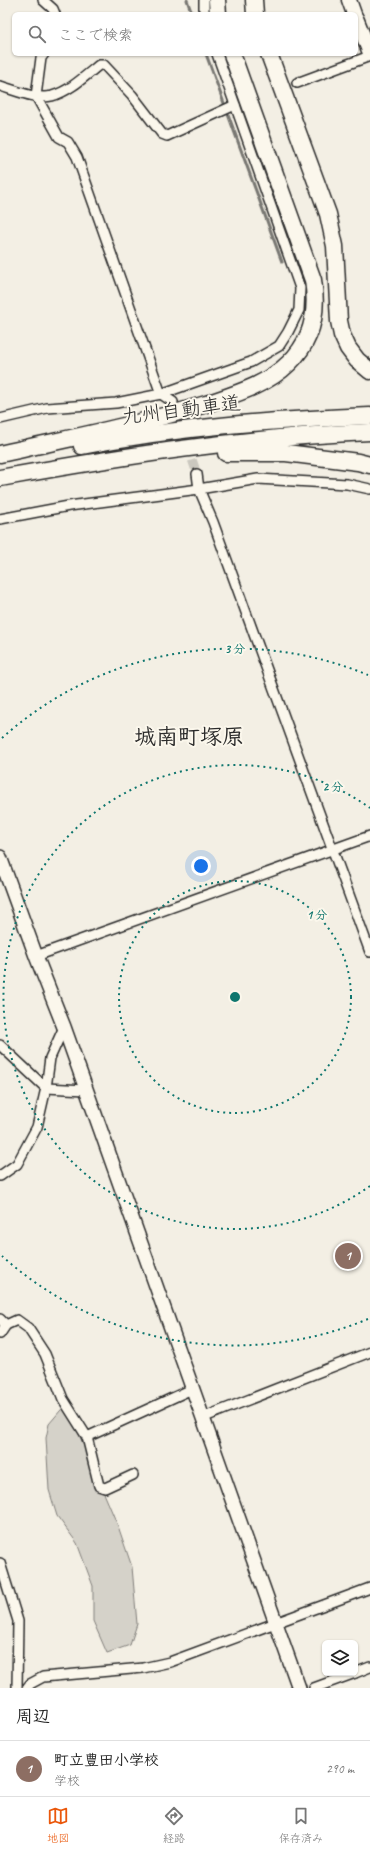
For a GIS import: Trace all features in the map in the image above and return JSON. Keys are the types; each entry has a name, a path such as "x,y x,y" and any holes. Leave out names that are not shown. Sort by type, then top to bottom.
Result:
{"highway":[{"path":"217,0 218,12"},
{"path":"254,0 255,12"},
{"path":"0,454 168,416 237,394 277,374 300,351 313,324 315,308 312,280 233,56"},
{"path":"270,56 328,214 335,246 339,321 342,335 348,348 357,360 370,371"},
{"name":"九州自動車道","path":"0,462 90,444 173,431 269,421 370,416"},
{"name":"九州自動車道","path":"0,478 179,448 281,437 370,432"},
{"path":"0,478 86,470 180,456 234,452 286,453 370,464"}],"main road":[{"path":"349,0 353,12"},
{"path":"358,23 370,54"}],"street":[{"path":"43,0 54,12"},
{"path":"204,0 204,12"},
{"path":"297,84 370,54"},
{"path":"42,56 36,96 59,137 68,142 77,157 161,394 173,402"},
{"path":"0,419 48,408 116,403 161,394 251,362 279,346 288,332 299,310 300,288 219,56"},
{"path":"0,86 36,96 52,96 73,85 99,65 104,65 132,95 162,134 167,136 236,105"},
{"path":"197,474 199,489 213,522 370,952"},
{"path":"0,519 69,506 199,489 258,478 347,484 370,489"},
{"path":"36,956 370,836"},
{"path":"0,857 64,1028 299,1688"},
{"path":"0,1176 17,1164 37,1127 46,1088 50,1058 64,1028"},
{"path":"0,1045 46,1088 86,1090"},
{"path":"0,1334 3,1322 17,1320 28,1328 45,1354 63,1399 87,1437 98,1486 105,1488 133,1475"},
{"path":"202,1418 370,1352"},
{"path":"87,1437 192,1390"},
{"path":"0,1564 18,1621 17,1688"},
{"path":"27,1688 30,1684 42,1677 143,1668 170,1662 370,1588"},
{"path":"358,1672 370,1667"},
{"path":"314,1688 347,1676"}],"shaded area":[{"path":"66,1404 118,1526 132,1567 137,1624 130,1645 107,1653 93,1621 93,1586 77,1543 57,1516 49,1490 46,1438 49,1424"}],"waterway":[{"path":"187,0 191,12"},
{"path":"207,56 282,262"}],"tunnel":[{"path":"175,409 197,474"}],"place":[{"name":"町立豊田小学校","path":"348,1256"}],"district":[{"name":"城南町塚原","path":"189,737"}]}
